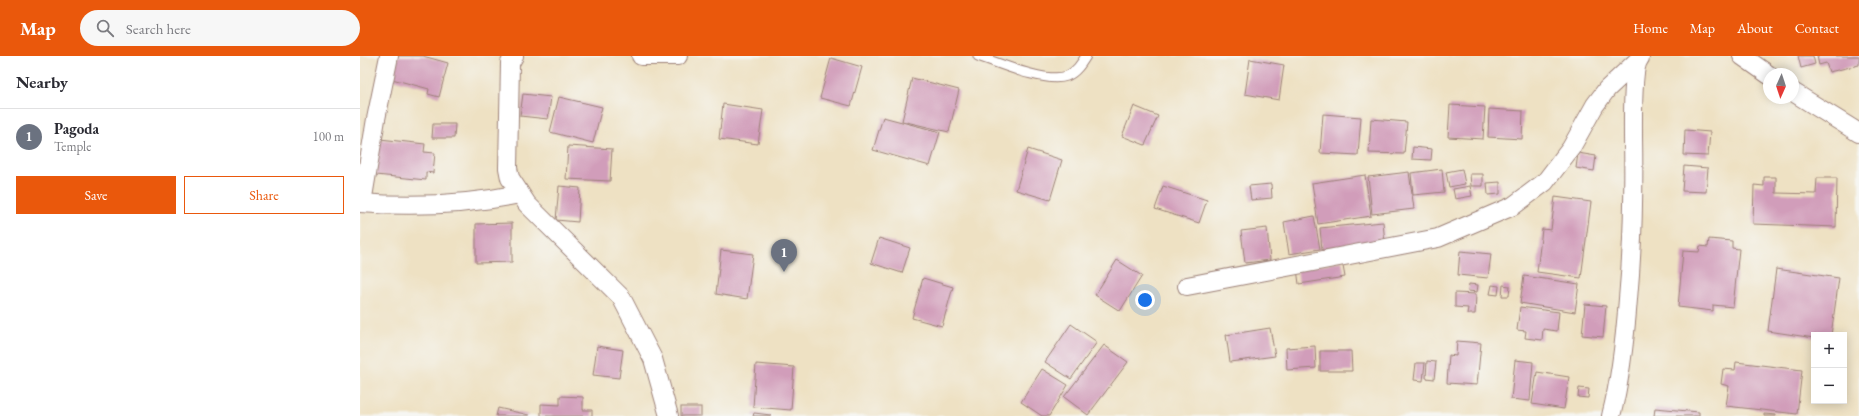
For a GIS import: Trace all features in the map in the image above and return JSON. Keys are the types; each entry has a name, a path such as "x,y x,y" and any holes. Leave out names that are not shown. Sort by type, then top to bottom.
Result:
{"street":[{"path":"390,56 376,119 361,203 391,205 468,202 520,194"},
{"path":"514,56 510,63 508,168 510,178 527,204 622,297 654,359 669,416"},
{"path":"641,56 678,56"},
{"path":"1742,56 1763,71"},
{"path":"1187,286 1438,238 1513,206 1545,182 1571,148 1595,105 1607,89 1640,58"},
{"path":"1611,416 1618,384 1626,327 1631,264 1634,194 1633,118 1640,58"},
{"path":"1799,96 1859,133"}],"lane":[{"path":"978,56 1039,76 1053,77 1067,76 1080,67 1086,56"}],"building":[{"path":"398,56 423,56 448,63 439,97 428,94 429,89 392,79"},
{"path":"1798,56 1813,56 1815,64 1801,68"},
{"path":"1817,56 1859,56 1859,65 1829,72 1826,63 1819,65"},
{"path":"831,58 862,67 851,106 820,98"},
{"path":"1250,59 1284,65 1279,100 1245,94"},
{"path":"912,78 959,90 949,132 902,121"},
{"path":"523,94 551,97 548,119 520,116"},
{"path":"559,97 602,107 593,143 550,132"},
{"path":"723,104 763,110 758,144 719,139"},
{"path":"1450,105 1485,107 1483,139 1448,137"},
{"path":"1134,106 1158,116 1145,145 1122,136"},
{"path":"1489,109 1523,111 1522,139 1488,137"},
{"path":"1323,114 1361,117 1358,155 1320,153"},
{"path":"883,117 940,132 930,166 873,150"},
{"path":"1371,119 1407,122 1404,154 1369,153"},
{"path":"433,124 455,124 454,138 432,138"},
{"path":"1685,130 1710,132 1708,156 1684,155"},
{"path":"380,139 425,144 424,152 435,153 433,173 426,172 426,180 376,175"},
{"path":"568,146 612,149 610,181 566,179"},
{"path":"1413,147 1432,149 1431,160 1412,159"},
{"path":"1028,149 1062,160 1050,200 1016,190"},
{"path":"1578,153 1596,156 1594,171 1576,168"},
{"path":"1684,166 1708,168 1706,192 1682,191"},
{"path":"1442,169 1444,192 1413,195 1411,173"},
{"path":"1462,169 1465,184 1449,187 1446,172"},
{"path":"1409,172 1414,209 1372,214 1368,177"},
{"path":"1470,174 1483,174 1483,186 1471,186"},
{"path":"1365,175 1371,216 1318,224 1312,183"},
{"path":"1764,177 1776,177 1776,193 1816,194 1817,178 1837,178 1836,227 1753,224 1754,185 1764,186"},
{"path":"1500,182 1500,194 1488,195 1487,183"},
{"path":"1271,184 1272,198 1251,200 1249,186"},
{"path":"559,186 580,188 578,222 556,220"},
{"path":"1163,186 1207,200 1199,223 1155,209"},
{"path":"1470,186 1472,196 1455,199 1453,189"},
{"path":"1555,197 1591,202 1581,278 1537,272 1542,229 1551,230"},
{"path":"1314,216 1320,249 1289,254 1284,222"},
{"path":"1383,222 1385,244 1322,250 1320,228"},
{"path":"512,223 512,262 476,263 476,224"},
{"path":"1267,228 1270,260 1245,263 1241,231"},
{"path":"879,238 910,248 902,273 871,263"},
{"path":"1709,239 1732,241 1732,248 1739,249 1733,307 1713,305 1713,311 1678,307 1683,251 1699,252 1700,246 1708,247"},
{"path":"721,250 753,254 747,299 716,294"},
{"path":"1460,251 1491,254 1488,278 1458,275"},
{"path":"1117,260 1142,276 1120,311 1095,295"},
{"path":"1342,261 1345,277 1299,284 1297,269"},
{"path":"1776,269 1839,278 1831,332 1811,332 1811,338 1768,331"},
{"path":"1524,276 1579,284 1575,312 1520,303"},
{"path":"923,278 953,287 942,326 912,318"},
{"path":"1469,284 1478,285 1477,292 1468,291"},
{"path":"1492,285 1499,286 1498,295 1490,294"},
{"path":"1503,285 1510,286 1509,296 1502,296"},
{"path":"1455,293 1476,294 1475,314 1467,314 1468,308 1455,307"},
{"path":"1585,304 1606,306 1603,337 1582,335"},
{"path":"1520,307 1559,312 1557,331 1543,329 1542,340 1525,338 1526,331 1517,330"},
{"path":"1071,324 1097,342 1071,379 1045,362"},
{"path":"1270,328 1275,356 1230,362 1226,335"},
{"path":"1457,341 1481,343 1477,385 1447,383 1449,355 1456,356"},
{"path":"1104,345 1128,362 1088,415 1064,397"},
{"path":"597,346 623,350 619,378 593,375"},
{"path":"1315,346 1316,368 1287,370 1286,348"},
{"path":"1320,351 1351,351 1352,371 1320,371"},
{"path":"1515,360 1533,362 1530,401 1511,399"},
{"path":"1427,361 1436,362 1434,379 1426,378"},
{"path":"1736,362 1802,370 1797,414 1726,406 1729,386 1721,384 1723,369 1735,370"},
{"path":"1416,363 1425,363 1423,381 1414,380"},
{"path":"756,364 794,367 791,410 753,407"},
{"path":"1042,369 1068,385 1049,416 1042,416 1021,402"},
{"path":"1537,372 1569,377 1564,409 1532,404"},
{"path":"1579,388 1589,389 1588,398 1578,397"},
{"path":"560,396 583,397 583,410 592,410 592,416 541,416 541,404 560,405"},
{"path":"681,407 701,407 701,416 681,416"},
{"path":"498,408 529,415 529,416 496,416"},
{"path":"1655,408 1699,412 1699,416 1654,416"},
{"path":"754,413 771,415 771,416 753,416"},
{"path":"1764,414 1776,415 1776,416 1764,416"}],"place":[{"name":"Pagoda","path":"784,272"}]}
